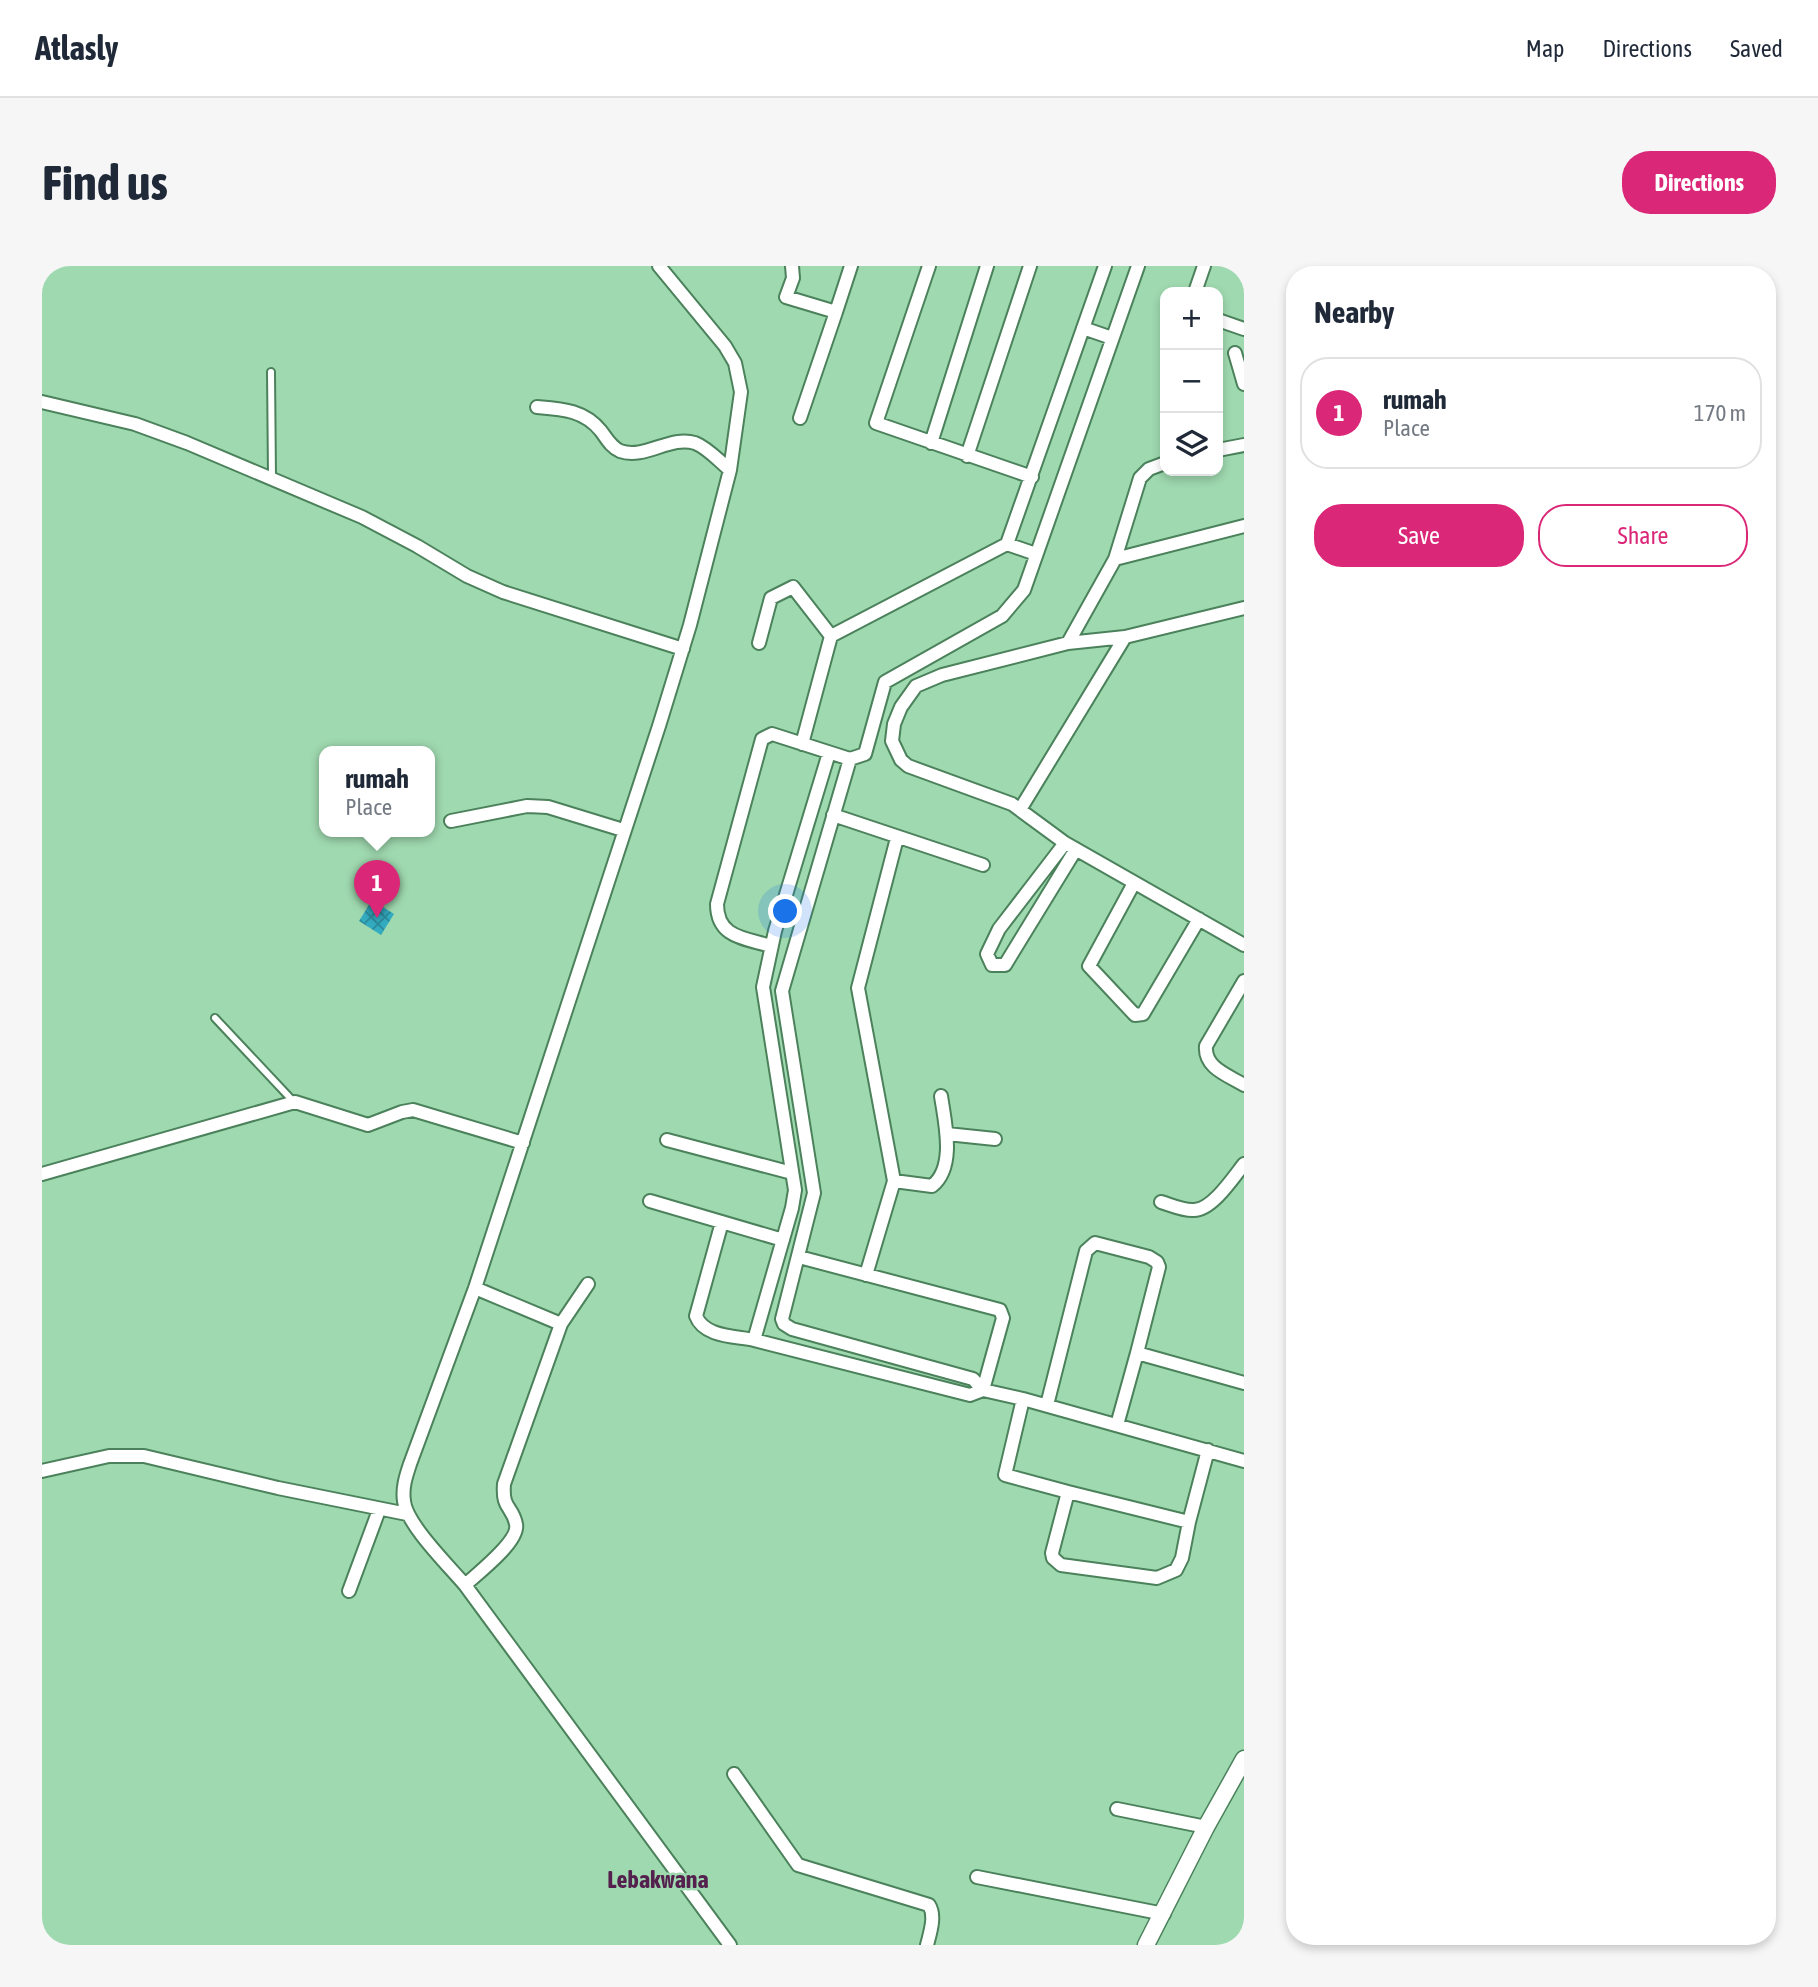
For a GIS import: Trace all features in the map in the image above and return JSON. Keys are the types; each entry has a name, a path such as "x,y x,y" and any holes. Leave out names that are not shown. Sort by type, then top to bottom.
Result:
{"street":[{"path":"659,266 724,346 734,363 741,392 730,470 683,649 475,1288 410,1464 404,1485 404,1503 407,1514 427,1542 465,1585 730,1945"},
{"path":"792,266 793,278 786,297 836,312"},
{"path":"800,418 851,266"},
{"path":"929,266 876,423 1032,477"},
{"path":"931,443 987,266"},
{"path":"802,744 831,636 1007,544 1105,266"},
{"path":"771,946 728,933 719,919 717,904 762,739 772,734 850,759 865,754 885,682 1002,616 1024,590 1138,266"},
{"path":"1197,287 1204,266"},
{"path":"967,456 1024,267"},
{"path":"1223,322 1244,329"},
{"path":"1083,328 1112,338"},
{"path":"1235,353 1244,384"},
{"path":"42,402 135,424 362,517 417,545 467,576 503,592 683,649"},
{"path":"537,407 569,410 587,418 599,428 613,447 622,452 633,453 681,441 695,443 730,470"},
{"path":"1223,449 1244,445"},
{"path":"1068,643 1115,559 1140,478 1149,469 1160,465"},
{"path":"1115,559 1244,526"},
{"path":"1007,544 1036,554"},
{"path":"759,643 771,598 793,587 831,636"},
{"path":"1244,608 1125,637 1068,643 942,675 916,686 901,707 894,724 892,741 901,760 908,766 1021,808 1076,849 1244,946"},
{"path":"1021,808 1125,637"},
{"path":"754,1340 795,1190 763,987 775,931 829,753"},
{"path":"850,759 782,991 814,1193 782,1314 784,1324 973,1379 983,1390"},
{"path":"451,821 527,806 548,807 623,830"},
{"path":"833,815 982,865"},
{"path":"866,1275 894,1181 858,988 897,838"},
{"path":"1065,842 989,946 987,954 992,965 1004,965 1076,849"},
{"path":"1134,883 1089,966 1135,1015 1143,1014 1199,919"},
{"path":"1017,905 1034,917"},
{"path":"775,931 797,937"},
{"path":"1244,981 1206,1046 1205,1056 1209,1063 1244,1085"},
{"path":"894,1181 932,1186 940,1180 945,1171 947,1134 941,1096"},
{"path":"42,1174 295,1102 368,1125 412,1110 523,1143"},
{"path":"947,1134 995,1139"},
{"path":"667,1140 792,1173"},
{"path":"1161,1202 1191,1211 1200,1210 1210,1205 1244,1164"},
{"path":"650,1201 783,1240"},
{"path":"792,1208 810,1213"},
{"path":"722,1222 696,1315 701,1325 710,1331 970,1395 983,1390 1023,1399 1244,1461"},
{"path":"1047,1405 1086,1251 1091,1245 1099,1243 1149,1257 1157,1262 1158,1272 1117,1425"},
{"path":"799,1257 1000,1310 1003,1318 983,1390"},
{"path":"465,1585 513,1540 517,1530 515,1520 503,1499 504,1484 561,1324 588,1284"},
{"path":"475,1288 561,1324"},
{"path":"1137,1353 1244,1383"},
{"path":"1023,1399 1005,1475 1189,1522"},
{"path":"1068,1492 1052,1553 1060,1565 1164,1577 1179,1566 1208,1450"},
{"path":"42,1471 108,1456 144,1456 379,1510 407,1514"},
{"path":"349,1591 379,1510"},
{"path":"1146,1945 1164,1914 1206,1826 1244,1759"},
{"path":"734,1774 798,1865 929,1905 932,1918 927,1945"},
{"path":"1117,1809 1206,1826"},
{"path":"977,1877 1164,1914"}],"lane":[{"path":"271,372 272,478"},
{"path":"215,1018 295,1102"}],"building":[{"path":"372,900 394,914 381,935 359,921"}],"place":[{"name":"rumah","path":"377,918"}],"district":[{"name":"Lebakwana","path":"658,1879"}]}
